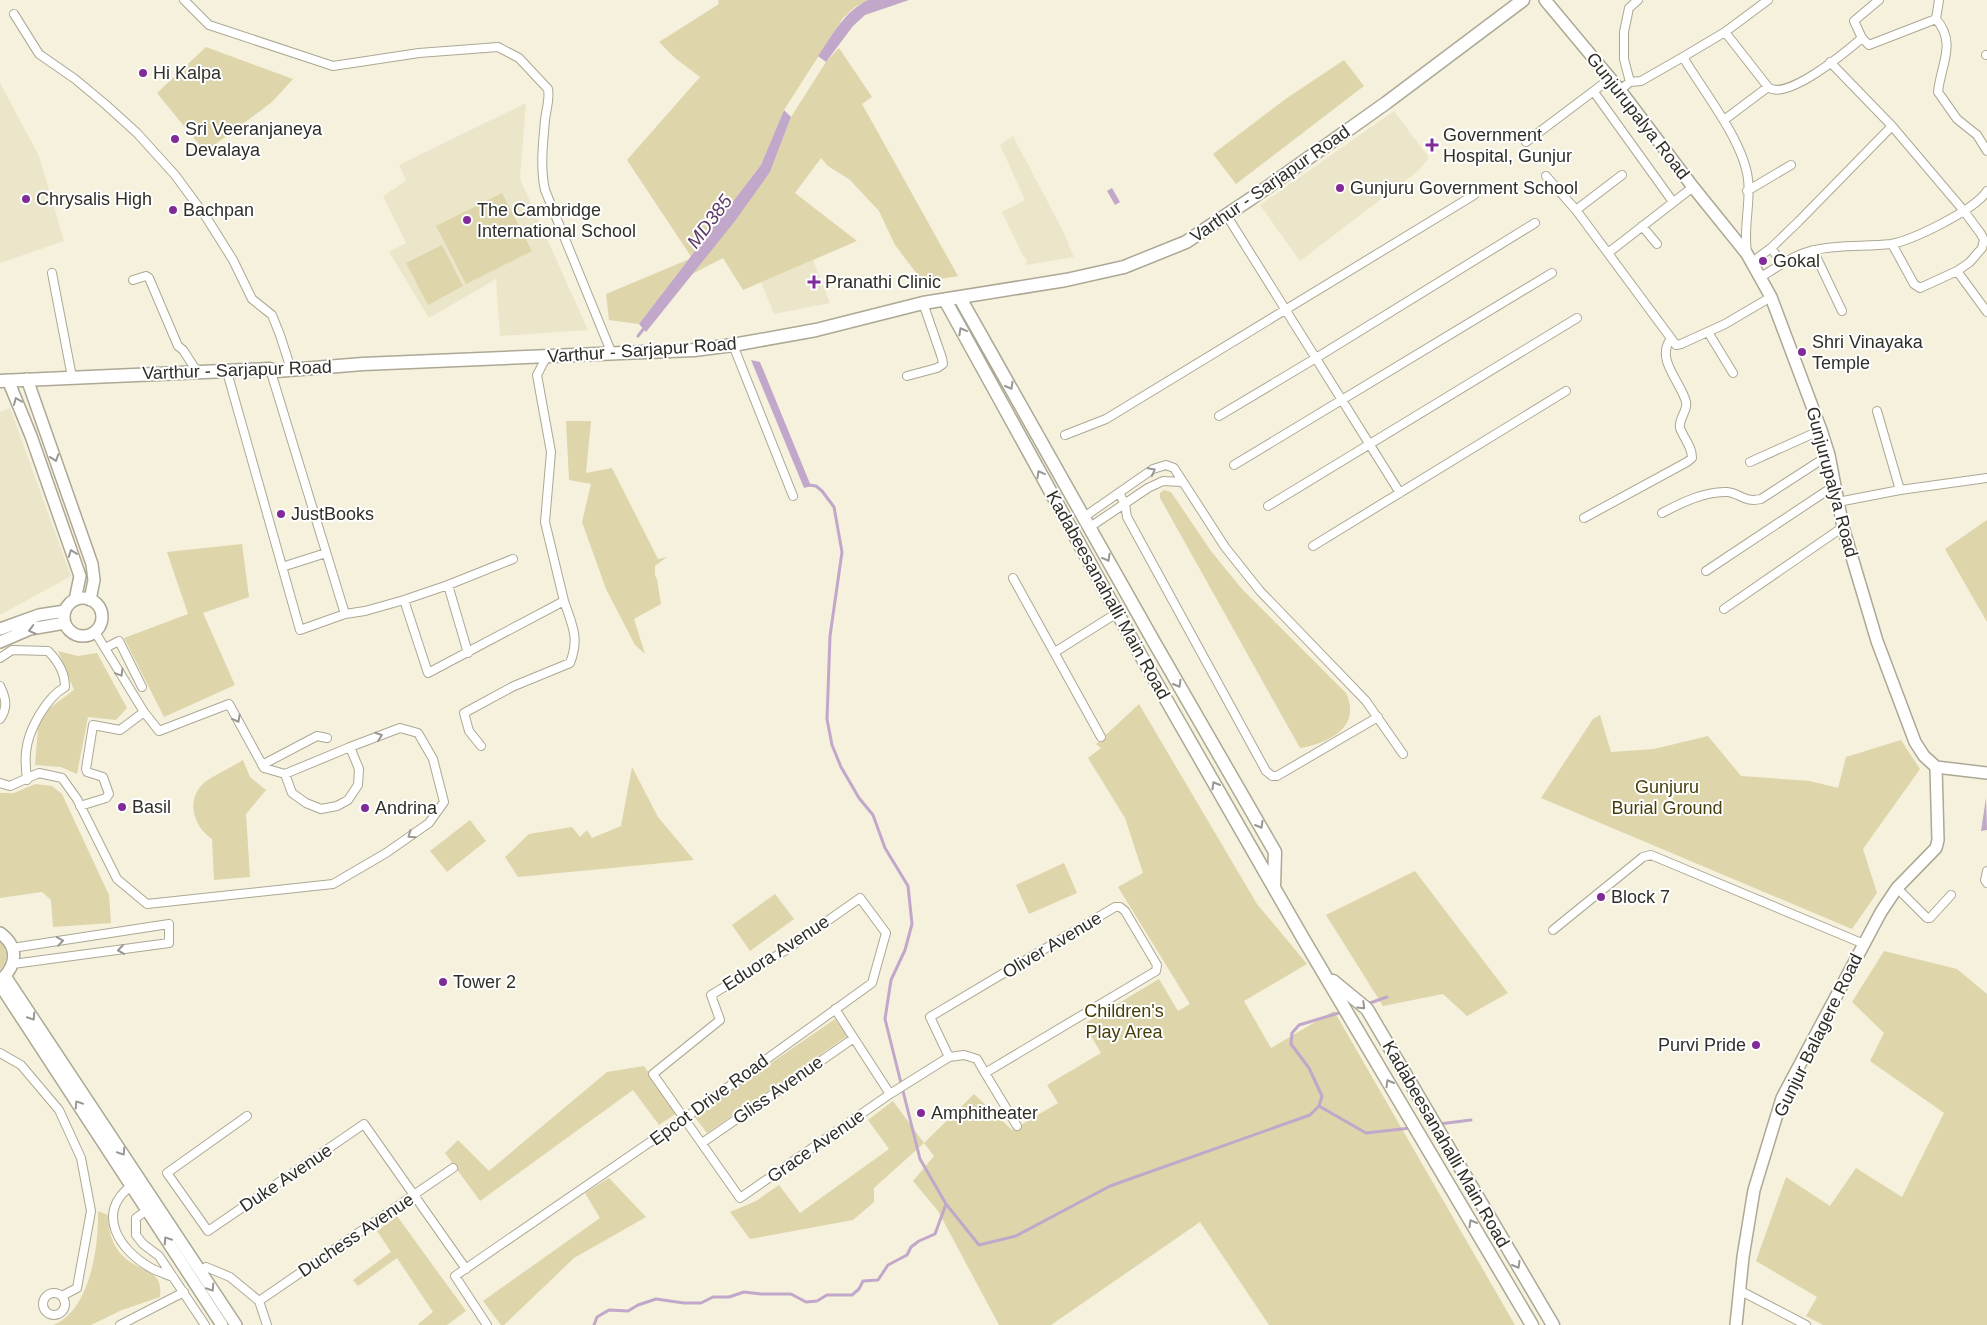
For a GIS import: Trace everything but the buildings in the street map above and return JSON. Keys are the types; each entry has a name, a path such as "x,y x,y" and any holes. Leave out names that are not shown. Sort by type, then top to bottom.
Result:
{"main road":[{"name":"Varthur - Sarjapur Road","path":"4,381 72,376 270,369 276,371 685,350 733,345 816,330 924,303 1057,282 1124,267 1186,242 1227,216 1386,103 1523,0"},
{"name":"Kadabeesanahalli Main Road","path":"960,298 1275,852 1274,888"},
{"name":"Kadabeesanahalli Main Road","path":"945,300 1117,613 1274,888 1532,1325"},
{"name":"Kadabeesanahalli Main Road","path":"1325,974 1367,1009 1553,1325"}],"street":[{"path":"184,0 209,25 333,66 419,53 498,47 519,58 548,89 543,178 545,190 612,354"},
{"name":"Gunjurupalya Road","path":"1545,0 1611,78 1693,187 1750,258 1771,297 1829,455 1844,527 1877,641 1915,742 1924,756 1936,767"},
{"path":"1630,82 1624,60 1624,32 1629,8 1638,0"},
{"path":"1620,90 1630,82 1641,81 1725,32 1768,0"},
{"path":"1880,0 1854,21 1862,38 1869,45 1936,19"},
{"path":"1939,0 1936,19 1944,30 1948,46 1938,92 1958,119 1977,135 1987,150"},
{"path":"14,14 39,54 75,79 112,110 137,133 175,175 206,216 218,239 233,260 252,300 272,315 291,369"},
{"path":"1725,32 1768,87 1780,91 1812,77 1862,38"},
{"path":"1683,57 1724,120 1740,152 1748,179 1750,258 1771,248 1892,126"},
{"path":"1830,62 1892,126 1984,232 1982,248 1970,262 1957,271 1920,288 1892,244"},
{"path":"1526,142 1611,78"},
{"path":"1724,120 1768,87"},
{"path":"1594,92 1673,202"},
{"path":"1747,191 1791,165"},
{"path":"1576,210 1622,175"},
{"path":"1546,176 1576,210 1670,340 1676,345 1708,332 1771,297"},
{"path":"1608,253 1693,187"},
{"path":"1760,277 1782,263 1813,250 1892,244 1919,234 1964,211 1987,191"},
{"path":"1065,435 1106,420 1474,195"},
{"path":"1227,216 1400,493"},
{"path":"1219,416 1535,223"},
{"path":"1642,226 1657,244"},
{"path":"1771,248 1782,263"},
{"path":"1813,250 1842,311"},
{"path":"1957,271 1987,312"},
{"path":"52,273 72,376"},
{"path":"1234,465 1552,273"},
{"path":"133,280 146,276 149,278 178,346 183,350 198,373"},
{"path":"906,376 937,368 942,364 942,358 924,303"},
{"path":"1268,506 1577,318"},
{"path":"1708,332 1733,373"},
{"path":"1584,518 1688,462 1692,458 1692,452 1680,427 1686,409 1686,401 1668,364 1666,353 1670,340"},
{"path":"733,345 793,496"},
{"path":"481,746 469,731 464,713 514,686 570,663 575,650 576,634 564,601 545,522 551,452 538,375 547,356"},
{"path":"270,369 345,614"},
{"path":"227,372 300,630 345,614 365,612 404,600 513,559"},
{"path":"27,379 92,564 94,580 90,600"},
{"path":"4,381 31,436 80,576 75,600"},
{"path":"1313,546 1566,391"},
{"path":"1877,411 1900,490"},
{"path":"1750,462 1821,430"},
{"path":"31,436 46,432"},
{"path":"1662,512 1680,503 1727,492 1752,501 1761,499 1829,455"},
{"path":"1087,522 1118,493 1153,469 1166,465 1174,468 1225,547 1260,591 1366,701 1403,754"},
{"path":"1838,502 1900,490 1987,478"},
{"path":"1087,522 1125,504 1148,488 1163,481 1182,482"},
{"path":"1706,571 1834,486"},
{"path":"1118,493 1125,504 1127,518 1266,771 1272,776 1277,776 1378,717"},
{"path":"1724,609 1844,527"},
{"path":"282,567 326,553"},
{"path":"1013,578 1101,736"},
{"path":"448,585 468,652"},
{"path":"83,598 90,600 99,607 102,618 99,628 95,632 86,636 76,634 66,623 65,611 75,600 83,598"},
{"path":"404,600 428,673 564,601"},
{"path":"0,629 39,615 65,611"},
{"path":"1055,652 1117,613"},
{"path":"0,642 30,629 66,623"},
{"path":"0,783 10,786 39,774 62,778 80,806 117,879 147,904 333,884 386,853 429,823 444,802 433,759 418,733 400,728 285,774 264,768 229,704 159,731 144,712 95,632"},
{"path":"105,648 119,641 142,687"},
{"path":"0,658 12,650 48,651 58,660 65,678 65,687 56,692 34,724 26,751 26,780"},
{"path":"0,686 5,698 5,712 0,719"},
{"path":"80,806 106,798 109,794 103,777 90,774 86,768 94,726 120,730 144,712"},
{"path":"262,765 317,736 327,738"},
{"path":"285,774 292,793 306,803 321,809 337,806 348,800 358,785 359,769 350,747"},
{"path":"1936,767 1987,773"},
{"name":"Gunjur Balagere Road","path":"1736,1325 1739,1290 1754,1190 1782,1098 1881,912 1897,888 1936,848 1938,840 1936,767"},
{"path":"1553,930 1643,857 1651,854 1864,944"},
{"path":"1987,871 1985,880 1987,884"},
{"path":"1897,888 1927,918 1930,918 1951,895"},
{"name":"Epcot Drive Road","path":"466,1269 685,1118 872,983 886,933 860,898"},
{"name":"Eduora Avenue","path":"685,1118 654,1074 720,1020 711,995 786,950 860,898"},
{"name":"Oliver Avenue","path":"949,1057 930,1018 1115,908 1120,907 1125,911 1157,965 1156,971 985,1073"},
{"path":"12,948 169,924 170,943 13,964"},
{"path":"0,934 6,938 12,948 13,964 2,980 196,1274 236,1325"},
{"path":"835,1009 890,1094"},
{"name":"Gliss Avenue","path":"702,1142 854,1038"},
{"path":"0,1053 20,1065 59,1110 81,1158 91,1211 77,1288 62,1296"},
{"path":"949,1057 964,1054 977,1059 1017,1126"},
{"name":"Grace Avenue","path":"702,1142 740,1198 890,1094 949,1057"},
{"name":"Duke Avenue","path":"247,1116 167,1173 208,1232 364,1124 414,1195"},
{"path":"685,1118 702,1142"},
{"name":"Duchess Avenue","path":"259,1301 452,1168"},
{"path":"136,1183 121,1194 115,1204 112,1223 125,1248 151,1268 173,1277"},
{"path":"414,1195 466,1269 455,1276 487,1325"},
{"path":"151,1207 136,1218 136,1235 143,1244 159,1256 205,1325"},
{"path":"196,1274 206,1267 230,1277 259,1301 267,1325"},
{"path":"196,1274 222,1325"},
{"path":"1739,1290 1806,1325"},
{"path":"120,1325 184,1292"}],"shaded area":[{"path":"868,0 909,0 865,15 853,26 826,62 818,56 846,17"},
{"name":"Chrysalis High","path":"0,83 39,156 64,241 0,263"},
{"name":"The Cambridge International School","path":"526,103 520,179 588,330 500,336 496,279 429,318 389,252 406,243 383,196 406,181 399,165"},
{"path":"784,110 791,117 770,172 735,221 646,332 639,324 761,165"},
{"name":"Gunjuru Government School","path":"1394,111 1429,158 1418,171 1300,261 1260,205"},
{"path":"1013,136 1063,231 1074,257 1027,265 1026,257 1024,258 1002,212 1025,200 1000,145"},
{"path":"1112,188 1120,202 1115,205 1107,191"},
{"path":"813,260 830,303 774,314 761,282"},
{"path":"751,360 760,362 811,486 804,488"},
{"path":"10,408 71,576 0,615 0,412"},
{"path":"1986,798 1987,830 1981,831"}],"green space":[{"path":"718,0 868,0 855,7 843,18 784,110 761,165 691,256 627,160 700,77 675,58 659,42 719,4"},
{"path":"206,47 293,79 272,102 205,152 157,93"},
{"path":"839,48 872,97 862,104 958,276 923,282 895,245 879,211 850,180 828,166 821,158 795,193 857,241 743,290 723,258 692,274 770,172 791,117 826,62"},
{"path":"1344,60 1364,86 1236,184 1213,154 1287,98"},
{"path":"502,193 532,251 466,284 436,226"},
{"path":"442,245 463,286 428,305 406,263"},
{"path":"689,259 639,324 609,320 606,294"},
{"path":"566,421 591,421 586,473 612,468 658,559 667,557 655,566 661,604 634,619 645,654 635,645 606,589 582,522 591,484 569,480"},
{"path":"1164,490 1171,492 1211,551 1242,589 1346,693 1350,705 1350,715 1346,724 1332,737 1311,746 1300,748 1160,498 1160,493"},
{"path":"1987,520 1987,622 1945,549"},
{"path":"242,544 249,597 203,613 235,685 164,717 124,638 188,614 167,552"},
{"path":"58,651 78,656 97,653 127,708 116,720 88,717 77,774 61,767 35,765 39,716 74,690"},
{"name":"Children's Play Area","path":"1139,704 1257,904 1307,964 1244,1001 1271,1048 1334,1011 1515,1325 1269,1325 1200,1222 1051,1325 999,1325 938,1211 913,1181 934,1156 924,1143 974,1094 1012,1130 1058,1103 1047,1085 1101,1053 1084,1024 1159,979 1178,1011 1190,1004 1118,887 1143,873 1125,818 1088,758 1101,748 1096,744"},
{"name":"Gunjuru Burial Ground","path":"1600,715 1611,752 1654,749 1708,736 1741,776 1810,781 1838,788 1846,757 1901,740 1920,769 1863,849 1877,893 1852,929 1541,798 1593,719"},
{"path":"243,760 250,777 266,790 246,814 250,877 214,880 212,839 205,834 196,820 193,804 195,796 205,782"},
{"path":"632,767 658,817 694,860 518,877 505,857 529,834 572,827 580,837 587,830 592,838 621,826"},
{"path":"35,784 52,786 62,794 109,895 111,923 53,927 51,900 42,892 0,898 0,793 14,793"},
{"path":"470,820 486,841 447,872 430,851"},
{"path":"1064,863 1077,893 1029,914 1016,885"},
{"path":"1415,871 1508,993 1467,1016 1443,994 1383,1006 1326,915"},
{"path":"775,894 794,919 750,951 732,925"},
{"path":"0,941 5,948 6,959 0,970"},
{"path":"1884,951 1957,969 1987,994 1987,1325 1823,1325 1806,1316 1817,1297 1756,1261 1786,1177 1830,1206 1856,1168 1902,1197 1944,1113 1870,1061 1884,1033 1852,1002"},
{"path":"835,1019 847,1036 707,1133 694,1116"},
{"path":"644,1066 677,1113 659,1125 633,1090 480,1201 445,1153 458,1140 489,1171 607,1072"},
{"path":"893,1101 924,1143 874,1188 874,1202 853,1220 750,1239 730,1212 756,1201 779,1185 800,1213 889,1149 868,1120"},
{"path":"609,1178 646,1217 574,1258 504,1325 501,1325 483,1301 600,1218 585,1193"},
{"path":"98,1211 108,1215 111,1236 121,1254 157,1278 160,1297 122,1310 91,1325 53,1325 66,1318 84,1292 90,1276 97,1242"},
{"path":"397,1216 466,1311 447,1325 418,1324 433,1312 397,1258 358,1286 353,1280 391,1252 377,1231"}],"waterway":[{"name":"MD385","path":"638,336 645,327"},
{"path":"594,1325 597,1317 609,1310 628,1311 638,1305 656,1299 684,1303 701,1303 713,1297 729,1297 744,1292 791,1294 806,1302 817,1301 827,1295 852,1295 859,1289 863,1281 878,1280 888,1265 907,1255 911,1247 919,1241 935,1234 946,1204 920,1159 885,1019 891,980 905,950 912,924 908,886 885,848 873,815 859,798 841,767 832,745 827,719 830,636 842,552 834,507 822,491 816,486 808,485"},
{"path":"1367,1004 1387,997"},
{"path":"946,1204 979,1245 1016,1236 1110,1186 1310,1115 1319,1106 1322,1096 1309,1068 1291,1044 1292,1033 1299,1025 1342,1012"},
{"path":"1319,1106 1366,1133 1411,1128"},
{"path":"1439,1124 1471,1120"}],"place":[{"name":"Hi Kalpa","path":"143,73"},
{"name":"Sri Veeranjaneya Devalaya","path":"175,139"},
{"name":"Government Hospital, Gunjur","path":"1432,145"},
{"name":"Gunjuru Government School","path":"1340,188"},
{"name":"Chrysalis High","path":"26,199"},
{"name":"Bachpan","path":"173,210"},
{"name":"The Cambridge International School","path":"467,220"},
{"name":"Gokal","path":"1763,261"},
{"name":"Pranathi Clinic","path":"814,282"},
{"name":"Shri Vinayaka Temple","path":"1802,352"},
{"name":"JustBooks","path":"281,514"},
{"name":"Basil","path":"122,807"},
{"name":"Andrina","path":"365,808"},
{"name":"Block 7","path":"1601,897"},
{"name":"Tower 2","path":"443,982"},
{"name":"Purvi Pride","path":"1756,1045"},
{"name":"Amphitheater","path":"921,1113"}]}
